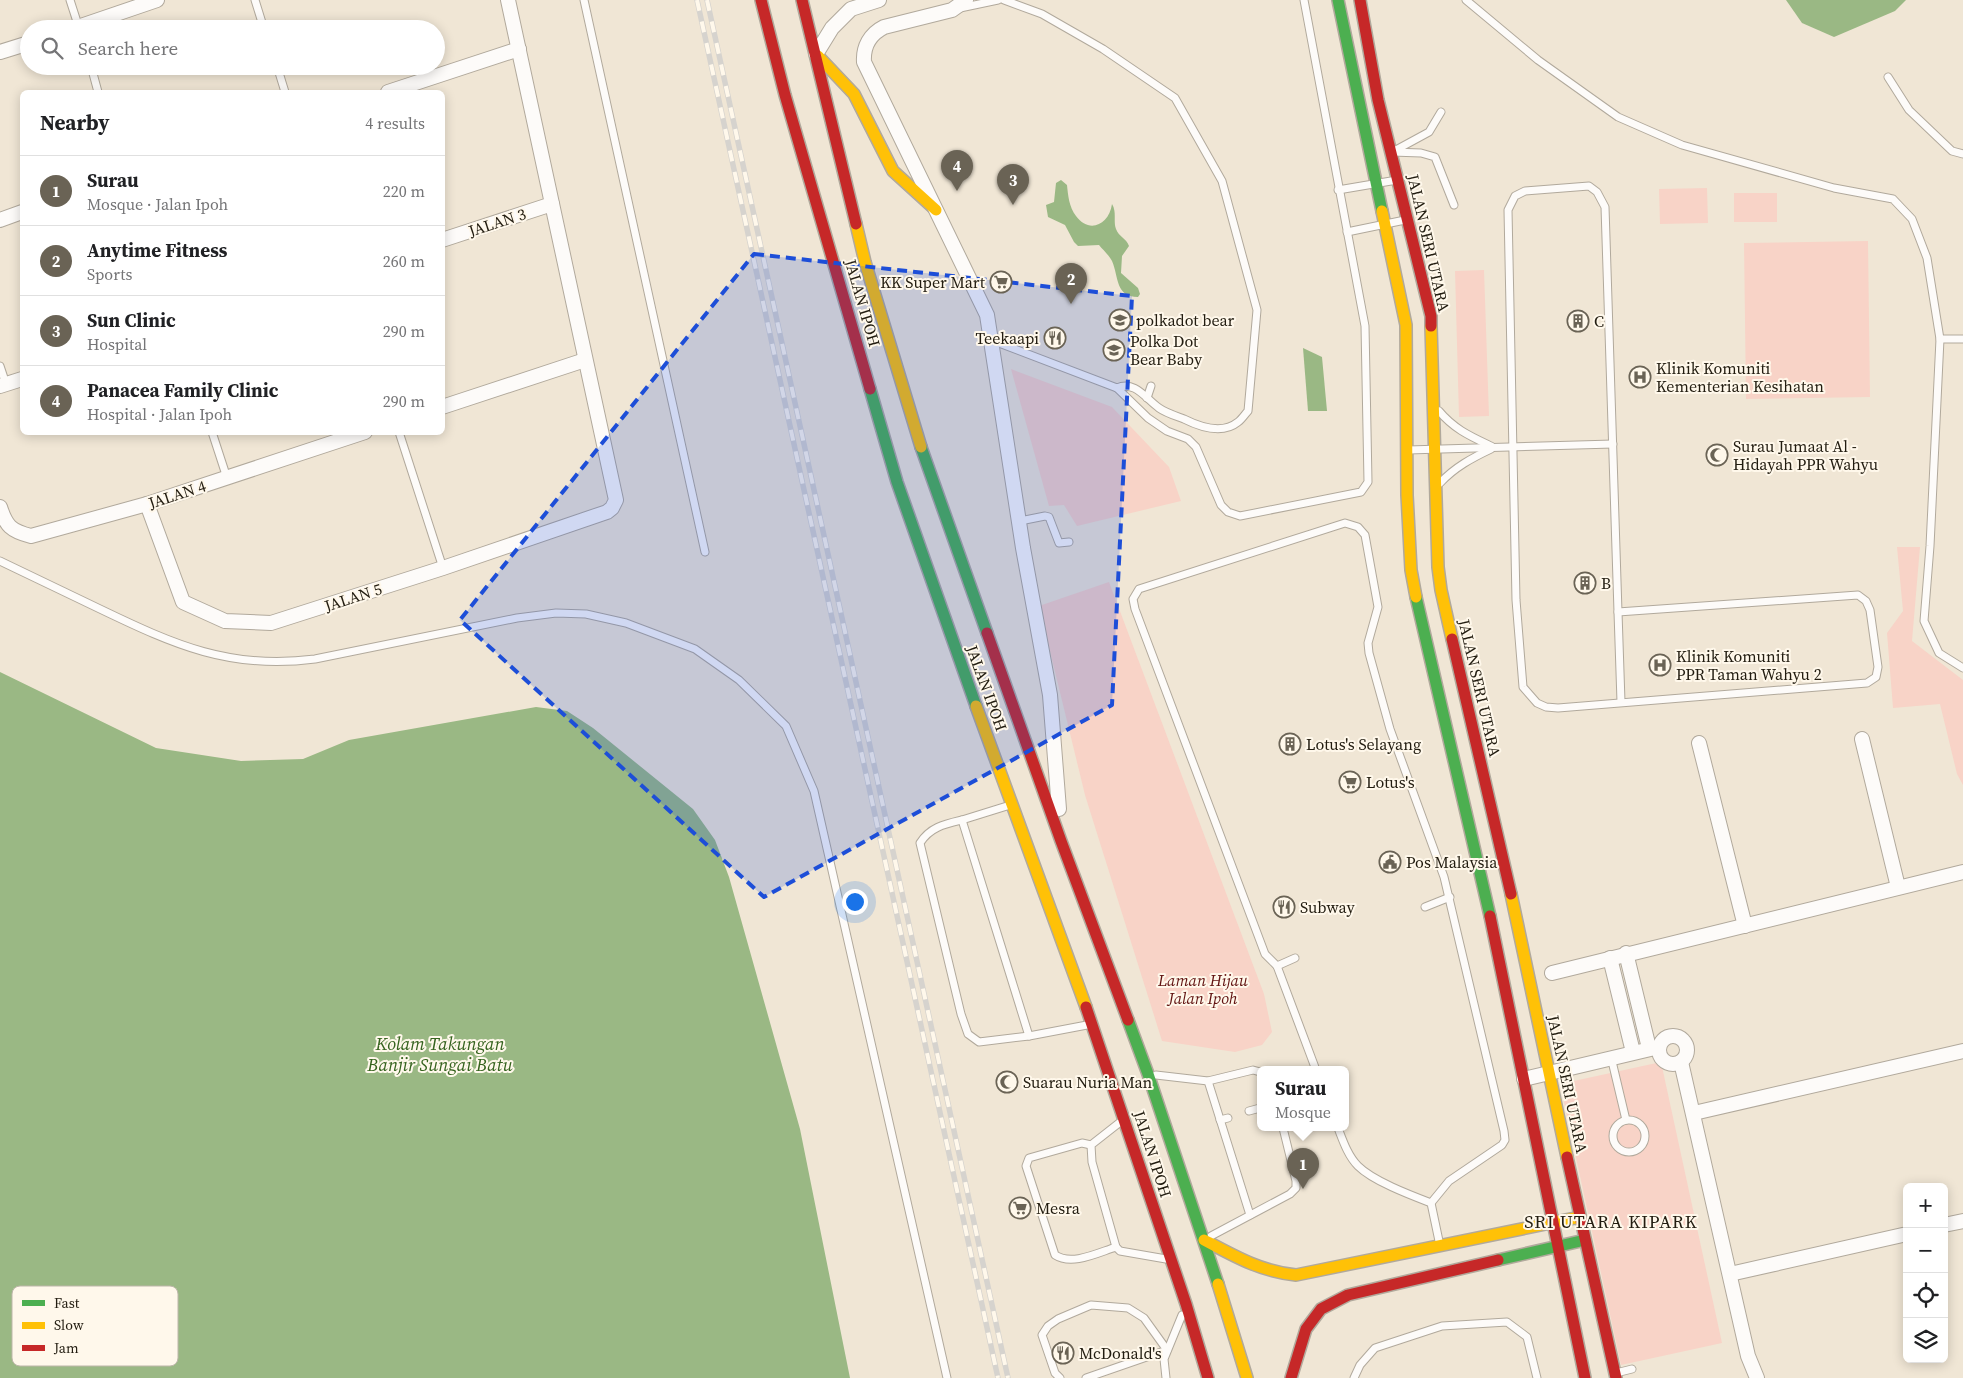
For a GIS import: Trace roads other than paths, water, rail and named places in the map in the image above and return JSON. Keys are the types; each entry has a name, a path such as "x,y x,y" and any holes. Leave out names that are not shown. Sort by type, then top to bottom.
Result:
{"main road":[{"name":"JALAN IPOH","path":"761,0 785,95 897,482 1092,1024 1186,1304 1208,1378"},
{"name":"JALAN IPOH","path":"802,0 865,262 918,437 1061,841 1148,1074 1204,1240 1247,1378"},
{"path":"1338,0 1406,325 1407,495 1411,570 1416,600 1479,864 1585,1378"},
{"name":"JALAN SERI UTARA","path":"1360,0 1378,100 1431,316 1438,567 1441,590 1616,1375"},
{"path":"816,54 854,94 893,171 936,210"},
{"path":"1204,1240 1261,1269 1278,1274 1296,1275 1580,1217"},
{"path":"1291,1378 1306,1329 1321,1309 1348,1295 1585,1240"}],"street":[{"path":"100,20 157,0"},
{"path":"445,406 584,360 520,49 508,0"},
{"path":"816,54 832,28 851,9 877,0"},
{"path":"966,0 952,10 884,27 874,32 869,39 864,62 987,316 1050,695 1061,841"},
{"path":"0,52 20,46"},
{"path":"445,73 520,49"},
{"path":"394,90 440,75"},
{"name":"JALAN 3","path":"445,239 552,204"},
{"path":"0,220 20,213"},
{"name":"JALAN 5","path":"147,504 183,602 225,621 271,623 443,568 606,512 612,508 616,500 584,360"},
{"path":"3,385 20,380"},
{"name":"JALAN 4","path":"0,507 5,522 16,532 30,536 147,504 356,435"},
{"path":"1862,739 1898,887"},
{"path":"1699,743 1744,926"},
{"path":"1552,973 1626,953 1963,872"},
{"path":"1524,1079 1654,1048 1668,1037 1675,1036 1686,1044 1687,1050 1681,1062 1674,1065 1667,1064 1654,1048 1626,953"},
{"path":"1610,958 1633,1052"},
{"path":"1694,1113 1963,1051"},
{"path":"1681,1062 1748,1356 1757,1378"},
{"path":"1948,1224 1963,1221"},
{"path":"1730,1274 1903,1235"}],"lane":[{"path":"70,0 75,20"},
{"path":"255,0 261,20"},
{"path":"584,0 705,552"},
{"path":"952,10 998,0"},
{"path":"1004,0 1042,14 1086,39 1175,98 1222,181 1257,310 1248,411 1238,423 1222,428 1210,429 1198,426 1160,408 1138,390 1123,385 1117,388"},
{"path":"990,340 1117,388 1148,418 1167,431 1188,439 1196,447 1221,505 1228,512 1240,516 1361,492 1366,488 1368,482 1365,326 1338,190 1304,0"},
{"path":"1466,0 1538,60 1618,117 1682,144 1834,188 1893,199 1912,219 1927,258 1940,339 1930,546 1924,621 1939,653 1963,668"},
{"path":"93,75 97,90"},
{"path":"280,75 284,90"},
{"path":"1888,77 1909,110 1952,151 1963,154"},
{"path":"1391,152 1429,132 1441,112"},
{"path":"1391,152 1421,153 1435,157 1454,205"},
{"path":"1338,190 1398,180"},
{"path":"1618,612 1858,595 1866,601 1870,610 1878,667 1876,676 1867,683 1568,707 1546,707 1536,703 1523,687 1516,600 1508,210 1515,196 1525,191 1589,186 1597,192 1606,207 1618,612 1621,702"},
{"path":"1347,232 1408,220"},
{"path":"1940,339 1963,339"},
{"path":"0,366 3,385"},
{"path":"1147,398 1151,386"},
{"path":"1434,405 1449,424 1468,436 1494,447"},
{"path":"213,435 227,478"},
{"path":"400,435 443,568"},
{"path":"1407,450 1613,444"},
{"path":"1436,488 1449,473 1463,463 1494,447"},
{"path":"1020,521 1045,516 1049,517 1058,543 1068,542"},
{"path":"1314,1066 1277,966 1265,954 1135,609 1133,599 1139,589 1345,523 1358,527 1365,535 1378,607 1368,643 1369,653 1390,729 1450,897 1504,1131 1505,1140 1502,1145 1450,1181 1431,1203"},
{"path":"0,561 160,638 196,650 234,659 269,662 316,659 517,618 556,613 594,616 626,623 661,635 695,649 739,680 786,726 814,791 947,1378"},
{"path":"1012,805 937,826 926,834 920,843 961,1014 968,1034 979,1042 1029,1036 1092,1024"},
{"path":"962,820 1029,1036"},
{"path":"1425,906 1450,897"},
{"path":"1277,966 1294,958"},
{"path":"1611,1057 1626,1120"},
{"path":"1148,1074 1208,1081 1253,1070 1257,1071"},
{"path":"1208,1081 1250,1216"},
{"path":"1249,1112 1257,1109"},
{"path":"1220,1120 1228,1118"},
{"path":"1091,1145 1124,1119"},
{"path":"1626,1120 1638,1122 1645,1133 1643,1145 1632,1152 1620,1150 1613,1139 1615,1127 1626,1120"},
{"path":"1204,1240 1290,1194 1296,1188 1296,1180 1284,1131"},
{"path":"1339,1131 1348,1152 1359,1167 1368,1174 1406,1193 1431,1203"},
{"path":"1091,1145 1082,1143 1029,1158 1026,1166 1055,1255 1062,1260 1072,1260 1116,1247"},
{"path":"1091,1145 1092,1162 1116,1247 1120,1251 1171,1260"},
{"path":"1431,1203 1440,1247"},
{"path":"1166,1378 1164,1359 1186,1304"},
{"path":"1060,1378 1055,1373 1042,1335 1048,1326 1058,1319 1091,1305 1128,1308 1144,1318 1167,1350"},
{"path":"1354,1378 1360,1365 1375,1348 1442,1326 1507,1322 1527,1337 1537,1378"},
{"path":"1086,1378 1167,1350"},
{"path":"1616,1375 1632,1369"}],"water":[{"path":"1786,0 1906,0 1895,11 1834,37 1802,23"},
{"path":"1061,180 1067,185 1069,201 1076,216 1087,225 1098,225 1103,222 1112,204 1116,229 1129,246 1122,256 1121,273 1138,288 1140,294 1138,297 1125,294 1122,290 1112,261 1099,245 1078,246 1065,225 1048,217 1046,205 1054,202 1056,183"},
{"path":"1303,348 1322,357 1327,411 1308,411"},
{"name":"Kolam Takungan Banjir Sungai Batu","path":"0,672 156,748 241,761 303,759 349,740 536,707 567,711 593,728 693,809 715,840 729,877 800,1129 850,1378 0,1378"}],"railway":[{"path":"697,0 998,1378"},
{"path":"707,0 1008,1378"}],"place":[{"name":"Panacea Family Clinic","path":"957,191"},
{"name":"Sun Clinic","path":"1013,205"},
{"name":"KK Super Mart","path":"1001,282"},
{"name":"Anytime Fitness","path":"1071,304"},
{"name":"polkadot bear","path":"1120,320"},
{"name":"C","path":"1578,321"},
{"name":"Teekaapi","path":"1055,338"},
{"name":"Polka Dot Bear Baby","path":"1114,350"},
{"name":"Klinik Komuniti Kementerian Kesihatan","path":"1640,377"},
{"name":"Surau Jumaat Al - Hidayah PPR Wahyu","path":"1717,455"},
{"name":"B","path":"1585,583"},
{"name":"Klinik Komuniti PPR Taman Wahyu 2","path":"1660,665"},
{"name":"Lotus's Selayang","path":"1290,744"},
{"name":"Lotus's","path":"1350,782"},
{"name":"Pos Malaysia","path":"1390,862"},
{"name":"Subway","path":"1284,907"},
{"name":"Suarau Nuria Man","path":"1007,1082"},
{"name":"Surau","path":"1303,1189"},
{"name":"Mesra","path":"1020,1208"},
{"name":"McDonald's","path":"1063,1353"}],"district":[{"name":"SRI UTARA KIPARK","path":"1611,1221"}],"park label":[{"name":"Laman Hijau Jalan Ipoh","path":"1203,989"}]}
